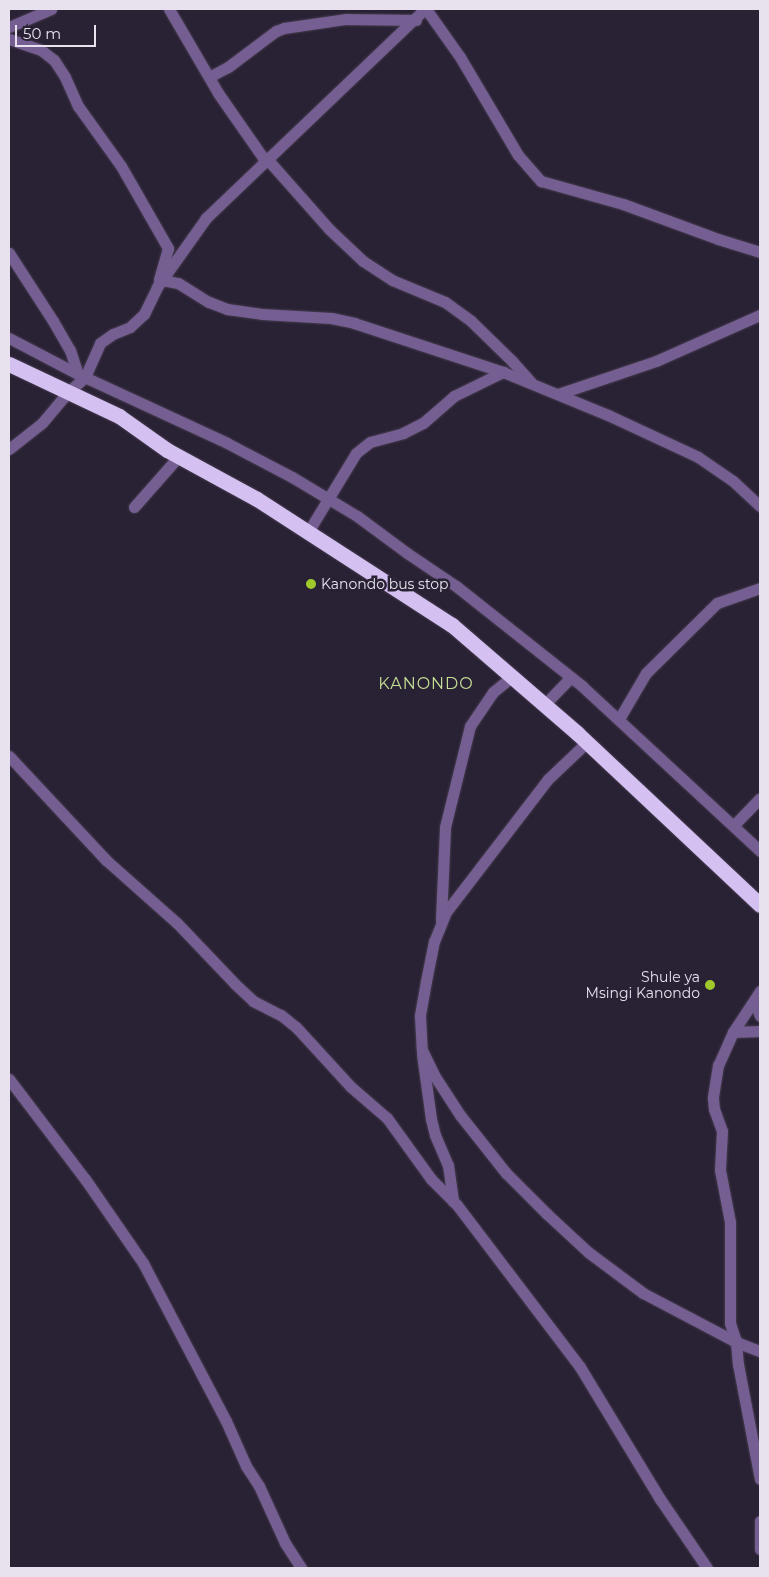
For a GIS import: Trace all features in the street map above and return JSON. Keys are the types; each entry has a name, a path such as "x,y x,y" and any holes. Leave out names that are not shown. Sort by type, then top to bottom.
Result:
{"highway":[{"path":"9,364 119,416 179,456 257,499 452,624 587,742 760,905"}],"street":[{"path":"9,26 51,9"},
{"path":"169,9 209,77 267,161 329,229 363,261 392,280 445,302 471,321 512,361 532,384"},
{"path":"9,449 42,423 82,375 100,343 105,338 130,328 144,314 159,284 206,218 426,9 460,57 518,154 541,181 623,204 718,239 760,252"},
{"path":"209,77 228,67 276,31 284,28 346,18 416,20"},
{"path":"9,39 41,50 54,60 66,77 78,106 122,166 168,248 159,284"},
{"path":"9,253 54,321 82,375"},
{"path":"159,284 178,283 209,302 228,309 262,314 331,318 354,323 503,372 608,415 698,457 733,481 760,506"},
{"path":"558,394 656,361 760,315"},
{"path":"9,338 82,375 227,443 357,516 456,586 571,677 620,719 760,851"},
{"path":"308,532 356,453 370,442 403,433 423,423 454,396 503,372"},
{"path":"134,507 179,456"},
{"path":"620,719 646,674 716,603 760,588"},
{"path":"440,924 445,827 470,726 493,692 513,676"},
{"path":"545,704 571,677"},
{"path":"453,1202 448,1165 435,1135 428,1103 422,1050 420,1016 434,941 446,912 516,818 548,779 587,742"},
{"path":"9,756 106,860 177,922 241,990 253,1001 281,1015 296,1027 351,1087 387,1118 430,1179 453,1202 580,1367 660,1499 707,1568"},
{"path":"734,825 760,798"},
{"path":"757,996 760,1016"},
{"path":"757,996 732,1032 718,1065 713,1098 723,1140 720,1170 730,1232 730,1322 736,1342 738,1364 760,1479"},
{"path":"732,1032 760,1031"},
{"path":"422,1050 434,1074 460,1115 506,1172 588,1252 643,1293 736,1342 760,1351"},
{"path":"9,1079 85,1179 143,1263 226,1421 246,1466 259,1486 285,1543 301,1568"},
{"path":"760,1521 760,1550"}],"place":[{"name":"Kanondo bus stop","path":"311,584"},
{"name":"Shule ya Msingi Kanondo","path":"710,985"}],"district":[{"name":"KANONDO","path":"426,684"}]}
